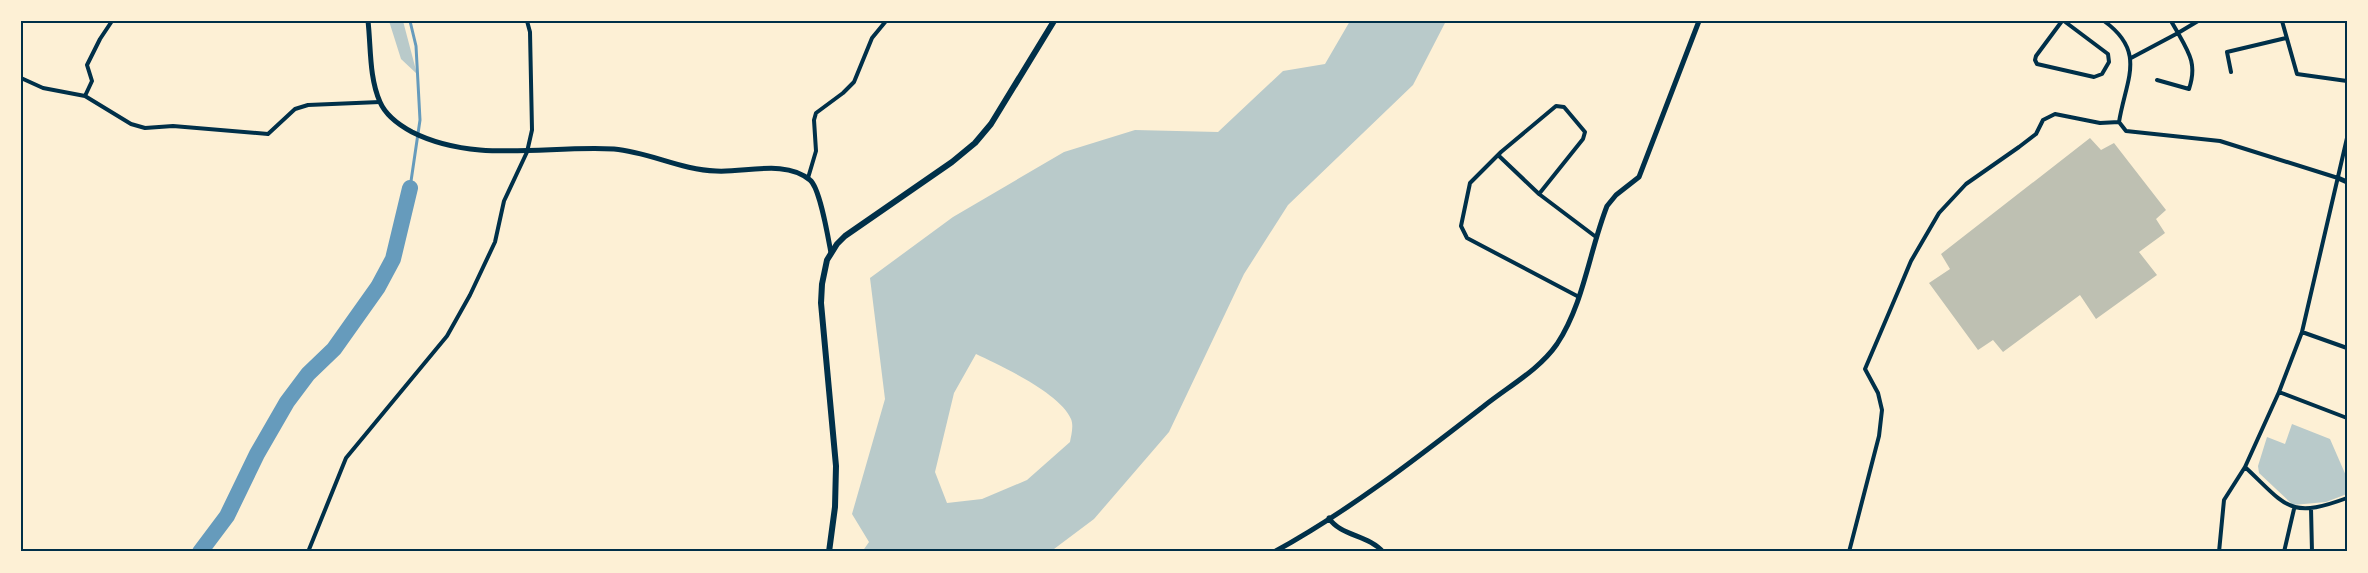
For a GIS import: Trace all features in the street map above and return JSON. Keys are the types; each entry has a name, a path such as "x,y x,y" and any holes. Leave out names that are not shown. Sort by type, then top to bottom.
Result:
{"main road":[{"path":"829,552 835,507 836,466 820,303 822,284 831,253 845,236 952,162 975,143 991,124 1054,21"}],"street":[{"path":"85,96 92,81 87,65 112,21"},
{"path":"368,21 374,86 380,102 397,124 422,137 452,146 488,152 612,149 633,151 685,167 716,171 770,168 789,170 808,178 818,193 831,253"},
{"path":"308,552 346,458 447,336 470,295 495,242 504,201 527,152 532,130 530,32 527,21"},
{"path":"808,178 816,151 814,120 816,113 854,82 872,38 886,21"},
{"path":"1274,552 1398,472 1532,371 1556,345 1569,323 1579,297 1607,206 1616,195 1639,177 1699,21"},
{"path":"2063,21 2108,54 2109,62 2102,74 2094,77 2037,64 2036,56 2063,21"},
{"path":"2104,21 2122,37 2129,47 2131,58 2118,122"},
{"path":"2157,80 2189,89 2194,75 2188,51 2171,21"},
{"path":"2131,58 2198,21"},
{"path":"2282,21 2297,74 2347,81"},
{"path":"2231,72 2227,52 2286,38"},
{"path":"21,78 43,88 85,96 131,124 145,128 172,126 268,134 295,109 308,105 380,102"},
{"path":"1539,194 1583,140 1585,132 1564,107 1556,106 1498,155 1470,183 1461,226 1467,238 1579,297"},
{"path":"1849,552 1879,436 1882,410 1878,393 1865,369 1911,261 1939,213 1966,184 2036,134 2043,120 2055,114 2100,123 2118,122"},
{"path":"2118,122 2126,131 2220,141 2347,182"},
{"path":"2219,552 2224,500 2245,467 2279,392 2302,332 2347,138"},
{"path":"1498,155 1539,194 1596,237"},
{"path":"2302,332 2347,348"},
{"path":"2279,392 2347,418"},
{"path":"2245,467 2282,502 2294,509 2311,508 2347,498"},
{"path":"2311,508 2312,552"},
{"path":"2284,552 2294,509"},
{"path":"1329,518 1334,525 1372,542 1383,552"}],"shaded area":[{"path":"389,21 403,21 417,74 401,59"},
{"path":"1350,21 1446,21 1413,85 1288,205 1244,274 1169,432 1094,519 1050,552 862,552 869,542 852,514 885,399 870,278 953,217 1064,152 1135,130 1218,132 1283,71 1325,64","holes":["976,354 1029,381 1065,409 1072,422 1070,442 1027,480 982,499 947,503 935,472 954,393"]},
{"path":"2292,424 2330,439 2347,478 2347,494 2326,502 2293,505 2259,473 2258,466 2267,437 2285,444"}],"building":[{"path":"2090,138 2101,150 2114,143 2166,210 2156,219 2165,233 2139,252 2157,275 2096,319 2080,295 2003,352 1993,340 1978,350 1929,283 1950,269 1941,254"}],"waterway":[{"path":"410,21 416,46 420,120 410,188"},
{"path":"200,552 227,516 257,454 287,402 308,374 334,349 378,287 393,259 410,188"}]}
